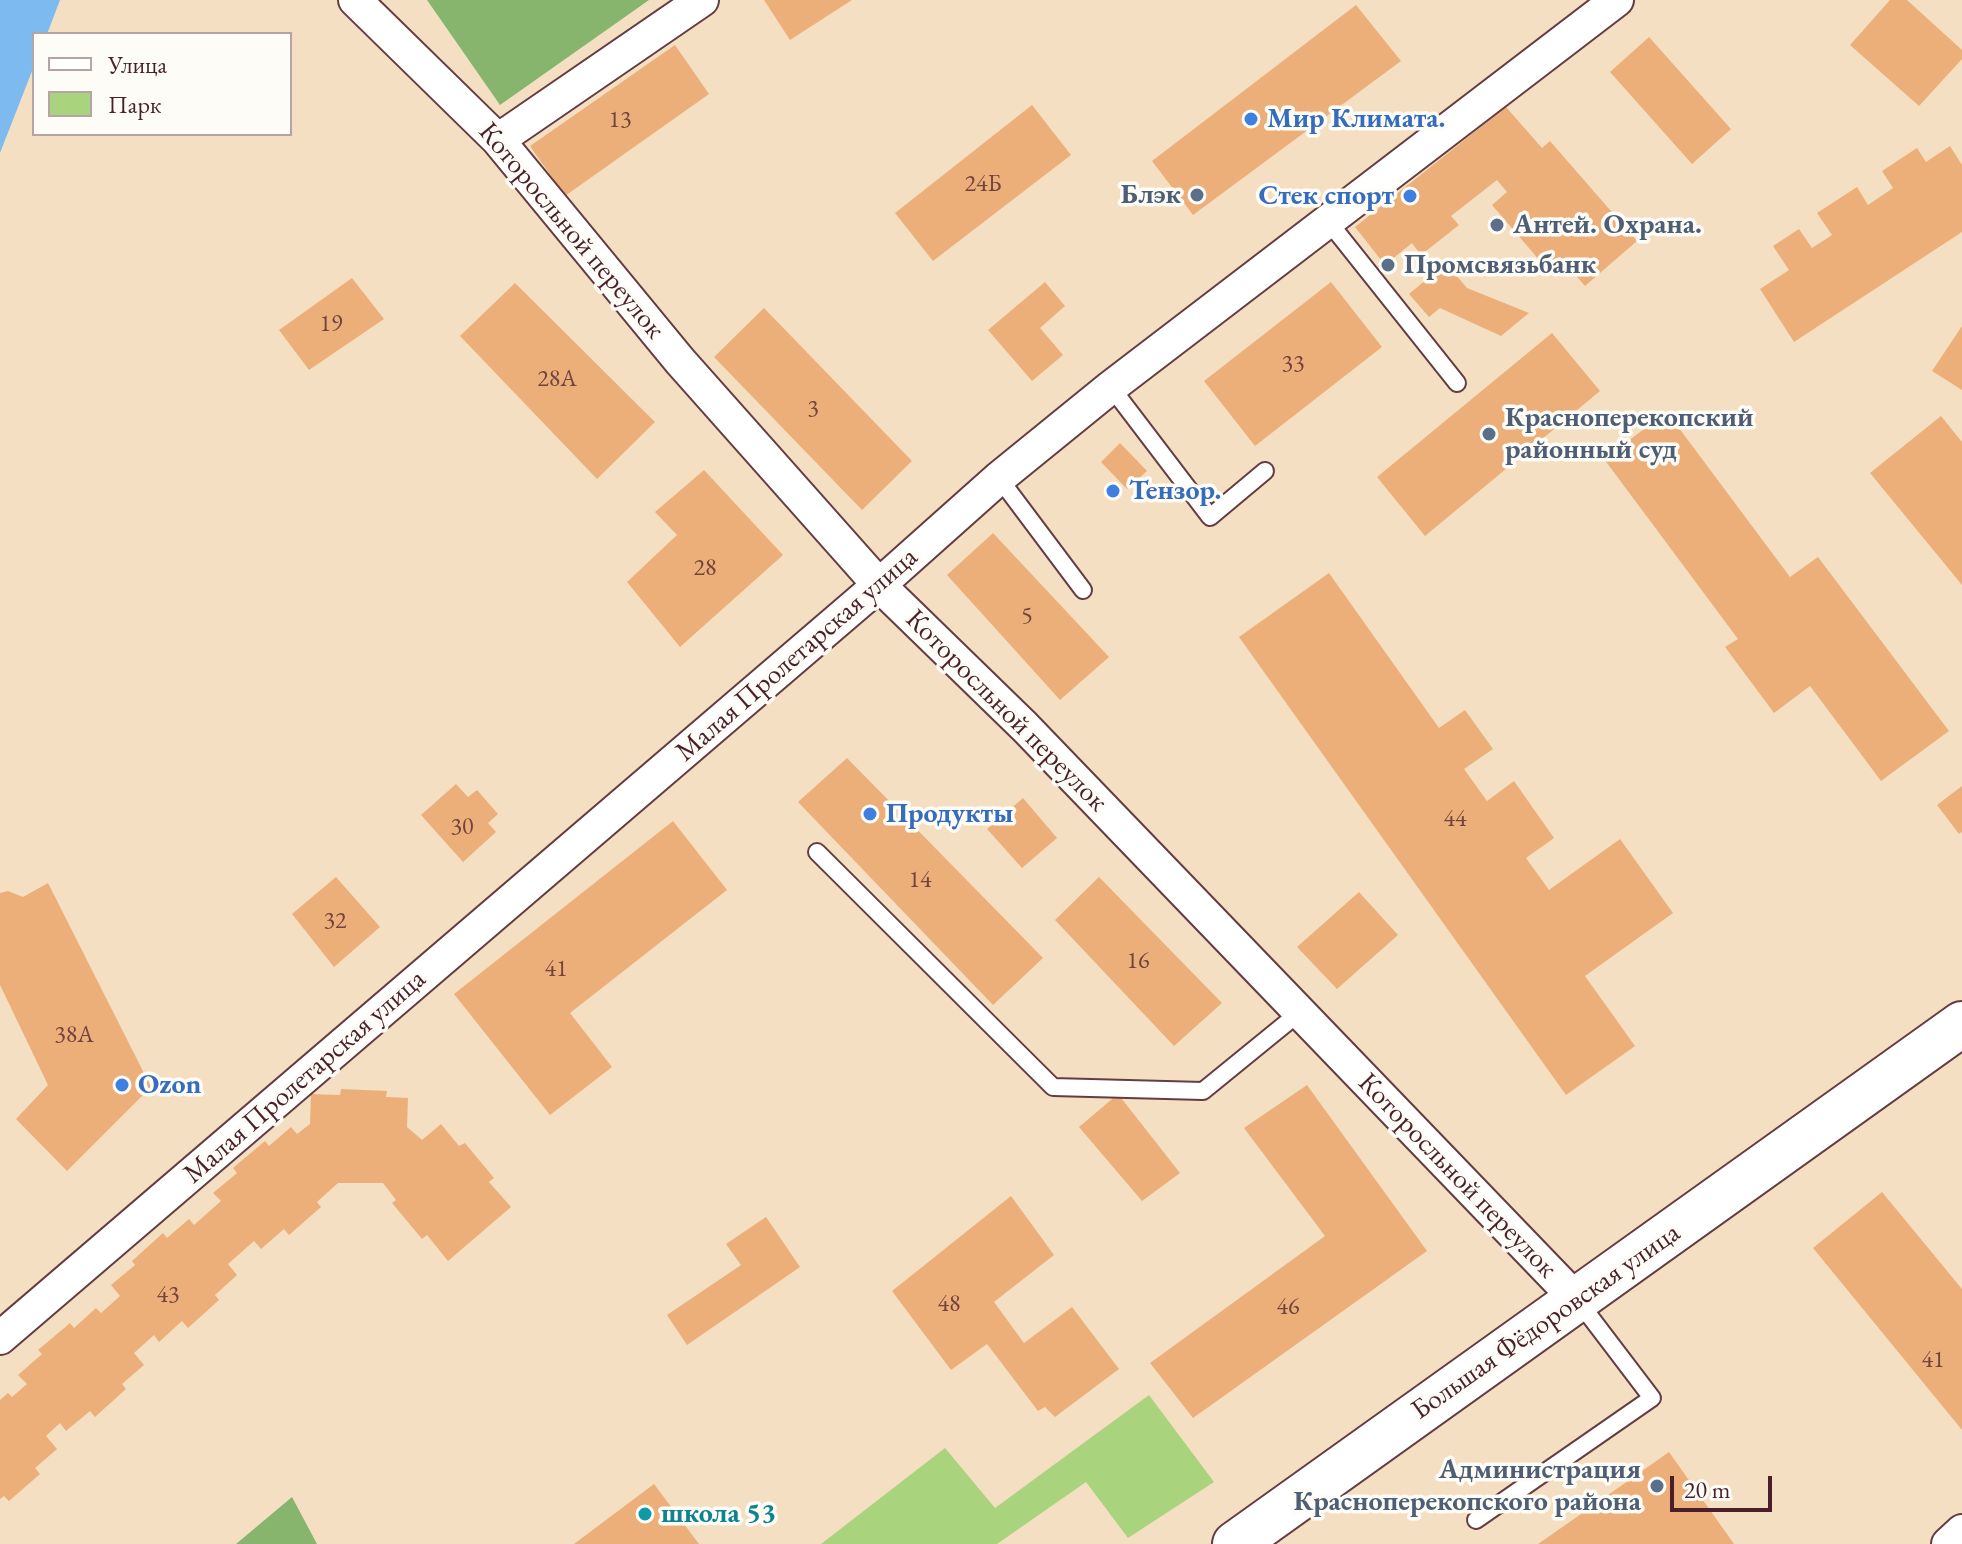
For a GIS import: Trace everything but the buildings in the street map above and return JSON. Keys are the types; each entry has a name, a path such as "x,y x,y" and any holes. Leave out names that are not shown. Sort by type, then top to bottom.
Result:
{"main road":[{"name":"Большая Фёдоровская улица","path":"1235,1544 1962,1024"},
{"name":"Большая Фёдоровская улица","path":"1857,1101 1900,1082 1962,1062"}],"street":[{"name":"Которосльной переулок","path":"355,0 498,140 680,361 879,585 1025,727 1577,1300"},
{"path":"498,140 702,0"},
{"name":"Малая Пролетарская улица","path":"0,1338 879,585 999,478 1111,387 1617,0"},
{"path":"1948,1544 1962,1531"}],"lane":[{"path":"1328,221 1457,383"},
{"path":"1111,387 1210,517 1265,471"},
{"path":"999,478 1083,590"},
{"path":"817,852 1053,1087 1203,1091 1300,1012"},
{"path":"1476,1520 1652,1398 1577,1300"}],"green space":[{"path":"427,0 649,0 500,105"},
{"path":"1149,1395 1214,1482 1128,1538 1086,1482 997,1544 821,1544 945,1448 995,1508"},
{"path":"292,1497 317,1544 236,1544"}],"water":[{"path":"0,0 60,0 48,32 32,32 32,71 0,153"}],"place":[{"name":"Мир Климата.","path":"1251,119"},
{"name":"Блэк","path":"1197,195"},
{"name":"Стек спорт","path":"1410,196"},
{"name":"Антей. Охрана.","path":"1497,225"},
{"name":"Промсвязьбанк","path":"1388,265"},
{"name":"Красноперекопский районный суд","path":"1489,434"},
{"name":"Тензор.","path":"1113,491"},
{"name":"Продукты","path":"870,814"},
{"name":"Ozon","path":"122,1085"},
{"name":"Администрация Красноперекопского района","path":"1657,1486"},
{"name":"школа 53","path":"645,1514"}]}
